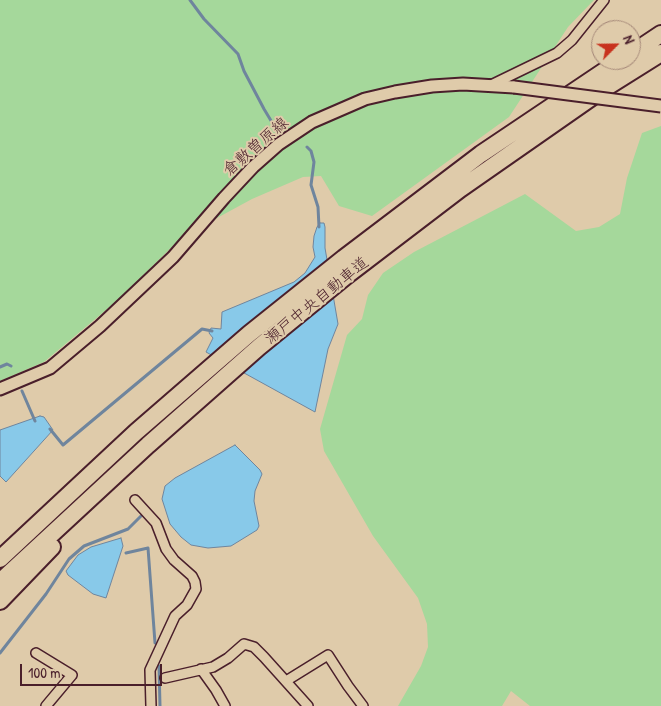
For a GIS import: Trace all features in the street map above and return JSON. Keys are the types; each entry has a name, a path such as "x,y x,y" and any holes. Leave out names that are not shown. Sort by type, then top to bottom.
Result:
{"highway":[{"path":"641,47 661,34"},
{"name":"瀬戸中央自動車道","path":"0,582 204,395 346,276 460,189 602,90 661,53"},
{"name":"瀬戸中央自動車道","path":"0,559 136,432 249,334 344,258 481,154 606,70"},
{"path":"0,601 148,445"}],"street":[{"path":"491,86 557,53 572,40 604,0"},
{"name":"倉敷曽原線","path":"0,389 50,368 100,326 173,257 253,167 279,144 312,122 365,99 432,86 463,84 514,87 661,106"},
{"path":"135,500 156,523 166,550 192,576 196,590 186,605 175,616 150,670 151,706"},
{"path":"164,678 213,668 244,644 254,647 308,706"},
{"path":"36,653 72,675 46,706"},
{"path":"286,681 328,655 363,706"},
{"path":"201,669 225,706"}],"green space":[{"path":"0,0 594,0 568,27 509,117 372,216 339,206 321,176 303,177 252,199 182,237 118,300 44,362 0,381"},
{"path":"661,126 661,706 530,706 511,691 502,706 398,706 421,666 428,647 427,624 418,598 373,536 324,451 320,429 347,335 362,319 368,295 383,273 414,252 525,194 576,231 599,227 620,214 627,178 642,133"}],"water":[{"path":"320,223 324,223 325,227 325,248 338,324 328,349 315,412 206,352 213,338 209,333 211,328 221,329 222,312 294,282 305,273 315,257 313,247 314,236"},
{"path":"40,416 44,417 53,430 6,482 0,476 0,430"},
{"path":"235,445 262,474 255,491 254,501 259,526 257,530 231,546 208,548 191,545 170,524 162,499 165,486 175,478"},
{"path":"121,538 123,546 106,598 93,594 68,575 66,571 78,555 91,547"}],"waterway":[{"path":"190,0 204,19 238,54 244,71 273,124"},
{"path":"307,147 311,151 314,162 311,185 318,207 319,227"},
{"path":"50,429 63,445 202,329 212,331"},
{"path":"0,367 7,364 11,366"},
{"path":"22,391 35,421"},
{"path":"0,653 46,594 69,559 84,546 128,529 141,516"},
{"path":"126,553 148,548 155,643"},
{"path":"159,666 160,706"}]}
